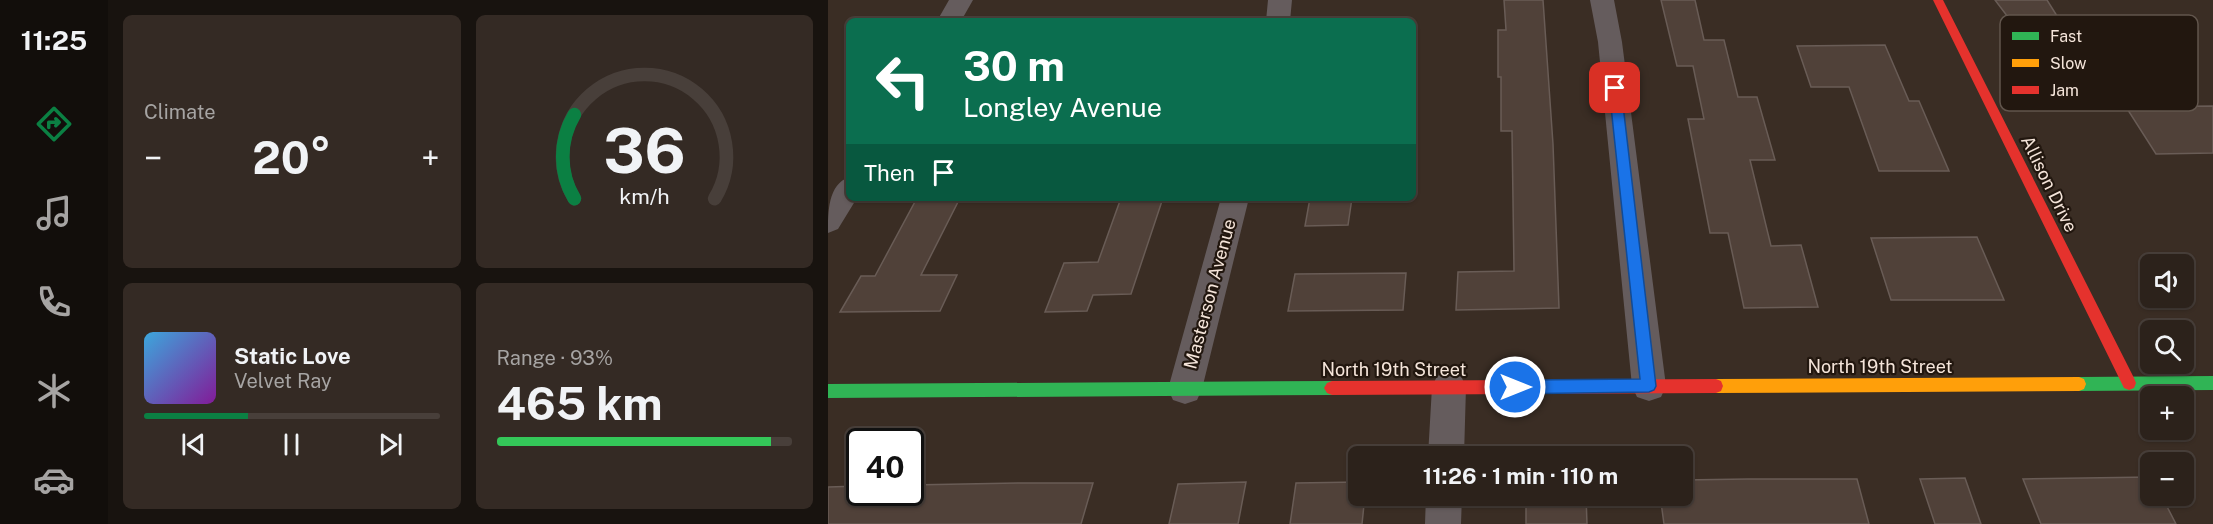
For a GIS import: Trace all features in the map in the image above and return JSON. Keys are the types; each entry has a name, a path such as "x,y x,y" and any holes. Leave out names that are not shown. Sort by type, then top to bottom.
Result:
{"street":[{"path":"951,18 961,0"},
{"path":"1278,18 1280,0"},
{"path":"1602,0 1610,42 1649,386"},
{"name":"Allison Drive","path":"1938,0 2128,383"},
{"path":"828,221 846,193"},
{"name":"Masterson Avenue","path":"1185,389 1234,201"},
{"name":"North 19th Street","path":"828,392 2213,383"},
{"path":"1446,446 1449,387"},
{"path":"1443,524 1444,506"}],"building":[{"path":"1504,0 1543,0 1553,144 1559,308 1456,310 1458,272 1514,271 1512,131 1501,131 1501,77 1498,77 1498,30 1506,30"},
{"path":"1661,0 1695,0 1704,40 1724,40 1738,97 1757,97 1775,160 1750,160 1771,246 1801,245 1818,307 1744,308 1728,233 1710,233 1688,119 1704,119 1693,66 1677,66"},
{"path":"1995,0 2047,0 2056,15 2006,15"},
{"path":"1885,45 1909,101 1919,101 1949,171 1879,171 1849,87 1811,87 1797,46"},
{"path":"2198,106 2213,106 2213,153 2156,154 2129,111 2198,111"},
{"path":"915,201 958,201 921,275 957,275 940,311 840,312 861,276 875,276"},
{"path":"1120,201 1162,201 1131,294 1093,295 1087,311 1045,312 1064,263 1098,262"},
{"path":"1309,201 1352,201 1348,225 1305,226"},
{"path":"1977,237 2004,300 1891,300 1871,238"},
{"path":"1406,273 1403,310 1288,311 1295,274"},
{"path":"2140,477 2140,506 2167,506 2176,524 2041,524 2023,479"},
{"path":"1965,478 1981,524 1935,524 1920,479"},
{"path":"1857,479 1869,524 1664,524 1662,506 1693,506 1693,480"},
{"path":"1246,482 1238,524 1169,524 1178,484"},
{"path":"1348,482 1348,506 1364,506 1362,524 1290,524 1296,483"},
{"path":"1093,483 1081,524 828,524 828,487 846,486 846,506 924,506 924,485"},
{"path":"1526,506 1586,506 1587,524 1526,524"}],"traffic: fast":[{"path":"2079,384 2213,383"},
{"path":"828,391 1332,388"}],"traffic: slow":[{"path":"1716,386 2079,384"}],"traffic: jam":[{"path":"1938,0 2129,383"},
{"path":"1332,388 1716,386"}],"route":[{"path":"1515,387 1649,386 1615,88"}]}
